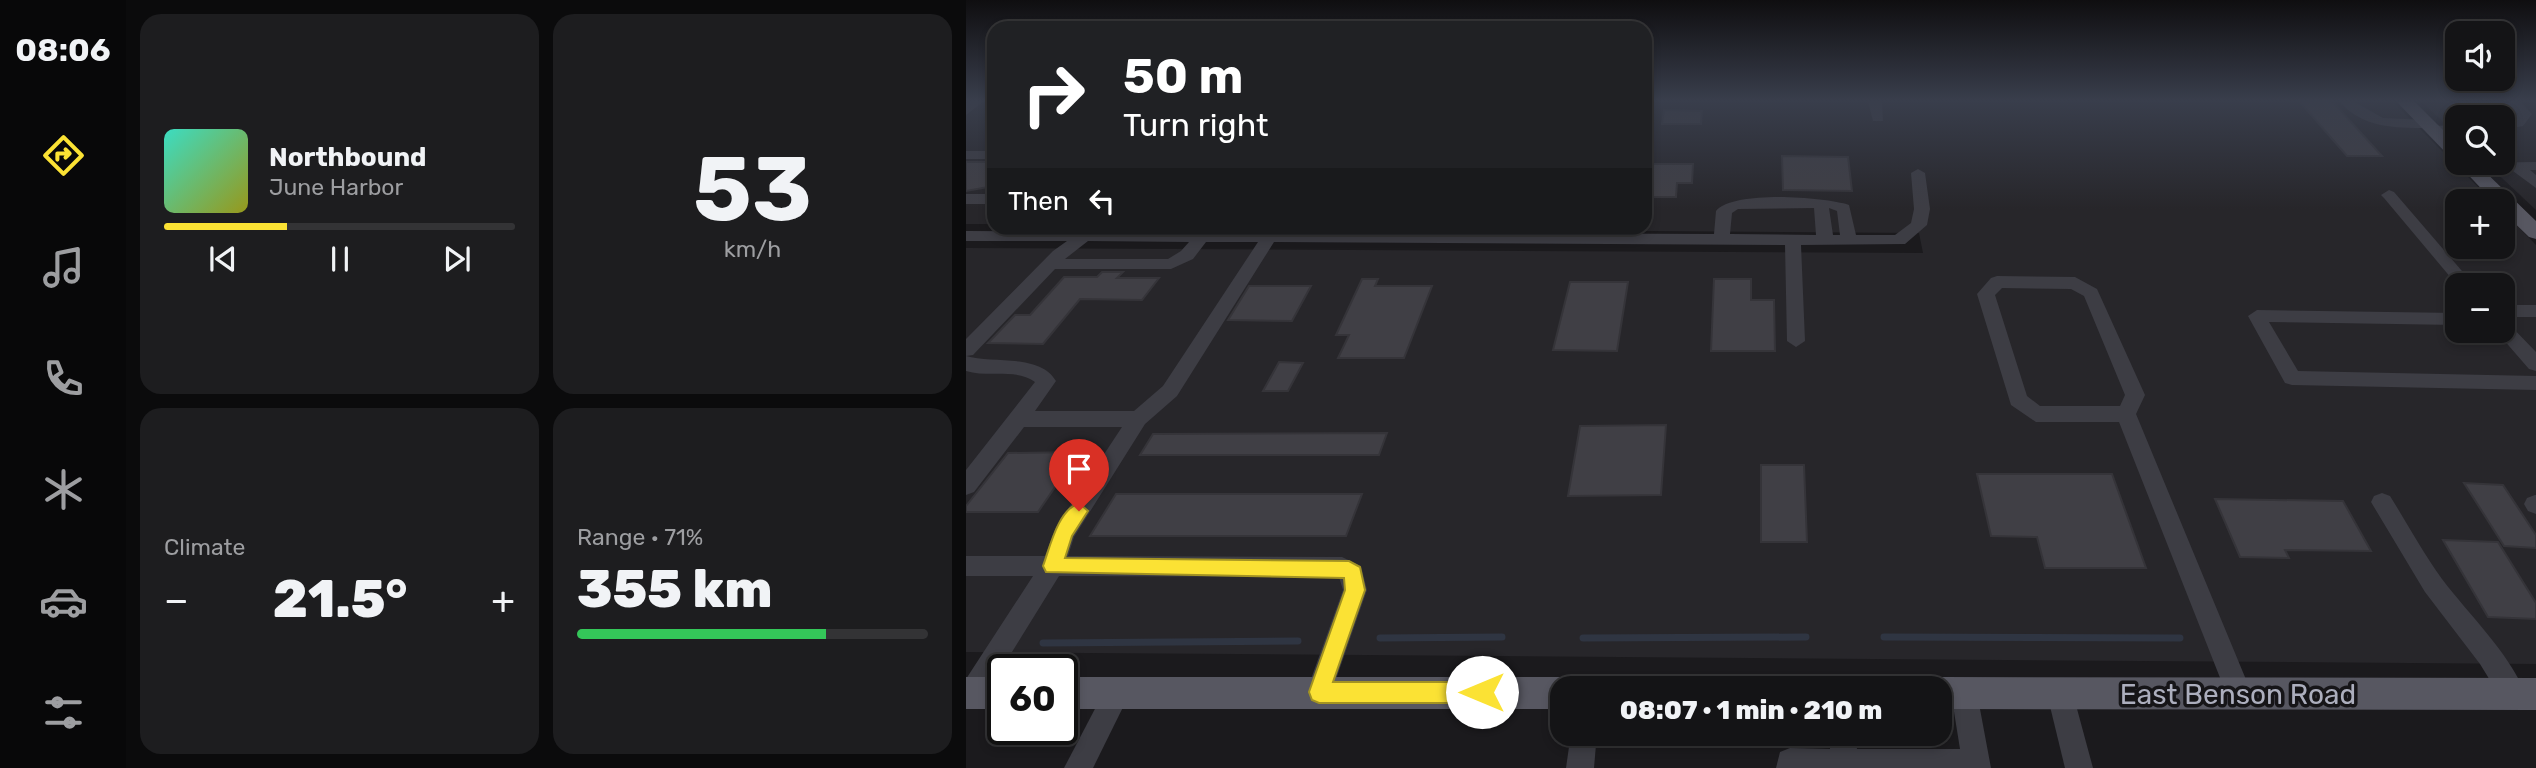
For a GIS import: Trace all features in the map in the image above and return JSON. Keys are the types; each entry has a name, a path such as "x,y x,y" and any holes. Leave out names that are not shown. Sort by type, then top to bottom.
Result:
{"main road":[{"path":"2478,175 2536,233"},
{"path":"1078,692 1550,692"},
{"name":"East Benson Road","path":"1952,693 2529,697"}],"street":[{"path":"966,155 987,155"},
{"path":"2518,167 2536,166"},
{"path":"2518,167 2536,183"},
{"path":"1617,235 1722,239 1899,240 1919,225 1922,209 1918,173"},
{"path":"2389,195 2456,273"},
{"path":"966,199 987,199"},
{"path":"1722,239 1724,211 1735,204 1821,204 1844,208 1849,240"},
{"path":"1821,204 1825,239"},
{"path":"966,236 988,235"},
{"path":"1078,235 1106,235"},
{"path":"1188,235 1368,235"},
{"path":"966,350 1050,264 1085,236"},
{"path":"1050,264 1171,264 1187,255 1201,237"},
{"path":"980,692 1053,566 1064,534 1138,419 1170,391 1269,237"},
{"path":"1793,239 1796,341"},
{"path":"2126,414 2036,414 2018,400 1986,294 1997,282 2075,283 2091,293 2135,395 2126,414 2239,694"},
{"path":"2515,311 2536,311"},
{"path":"2445,320 2258,316 2292,378 2536,383"},
{"path":"2515,341 2536,364"},
{"path":"966,363 1019,368 1038,374 1046,381 966,486"},
{"path":"1019,419 1138,419"},
{"path":"2382,502 2433,585 2489,656 2529,697"},
{"path":"966,566 1342,567 1353,573 1355,590 1319,692"},
{"path":"1078,768 1117,692"},
{"path":"1790,768 1790,762 1977,766 1952,693"},
{"path":"2060,694 2079,768"},
{"path":"1580,768 1583,746"},
{"path":"1843,746 1844,762"}],"shaded area":[{"path":"966,137 987,137 987,224 966,224"},
{"path":"1652,137 2428,137 2445,154 2445,175 2466,175 2480,189 2445,189 2445,259 2515,259 2515,223 2536,245 2536,664 966,652 966,248 1923,253 1919,233 1652,231"},
{"path":"2515,137 2536,137 2536,210 2499,175 2515,175"}],"building":[{"path":"2330,137 2365,137 2382,156 2347,156"},
{"path":"1782,156 1848,157 1852,191 1783,190"},
{"path":"966,162 987,162 987,187 966,191"},
{"path":"1652,164 1693,164 1692,183 1677,183 1676,197 1652,197"},
{"path":"1102,272 1123,272 1117,278 1159,278 1142,300 1080,299 1043,344 988,343 1015,315 1030,315 1064,277 1097,277"},
{"path":"1362,279 1378,279 1375,286 1432,286 1404,358 1338,358 1349,335 1336,335"},
{"path":"1714,279 1751,279 1751,300 1774,300 1775,351 1711,351"},
{"path":"1570,282 1628,282 1617,351 1553,350"},
{"path":"1249,286 1311,286 1292,321 1228,320"},
{"path":"1279,362 1303,363 1288,391 1263,391"},
{"path":"1666,425 1661,495 1568,496 1580,426"},
{"path":"1387,433 1379,455 1140,455 1153,434"},
{"path":"1079,452 1038,512 966,512 966,506 1008,453"},
{"path":"1761,465 1804,465 1807,542 1761,542"},
{"path":"1977,474 2112,474 2146,568 2045,568 2037,537 1991,536"},
{"path":"2464,483 2503,485 2536,535 2536,548 2504,546"},
{"path":"1116,494 1362,494 1346,536 1090,536"},
{"path":"2215,499 2343,501 2371,551 2285,550 2289,558 2240,557"},
{"path":"2443,540 2498,542 2536,603 2536,619 2488,617"}],"waterway":[{"path":"1380,638 1502,637"},
{"path":"1583,638 1806,637"},
{"path":"1884,637 2180,638"},
{"path":"1043,643 1298,641"}],"route":[{"path":"1079,511 1064,534 1053,566 1342,567 1353,573 1355,590 1319,692 1482,692"}]}
